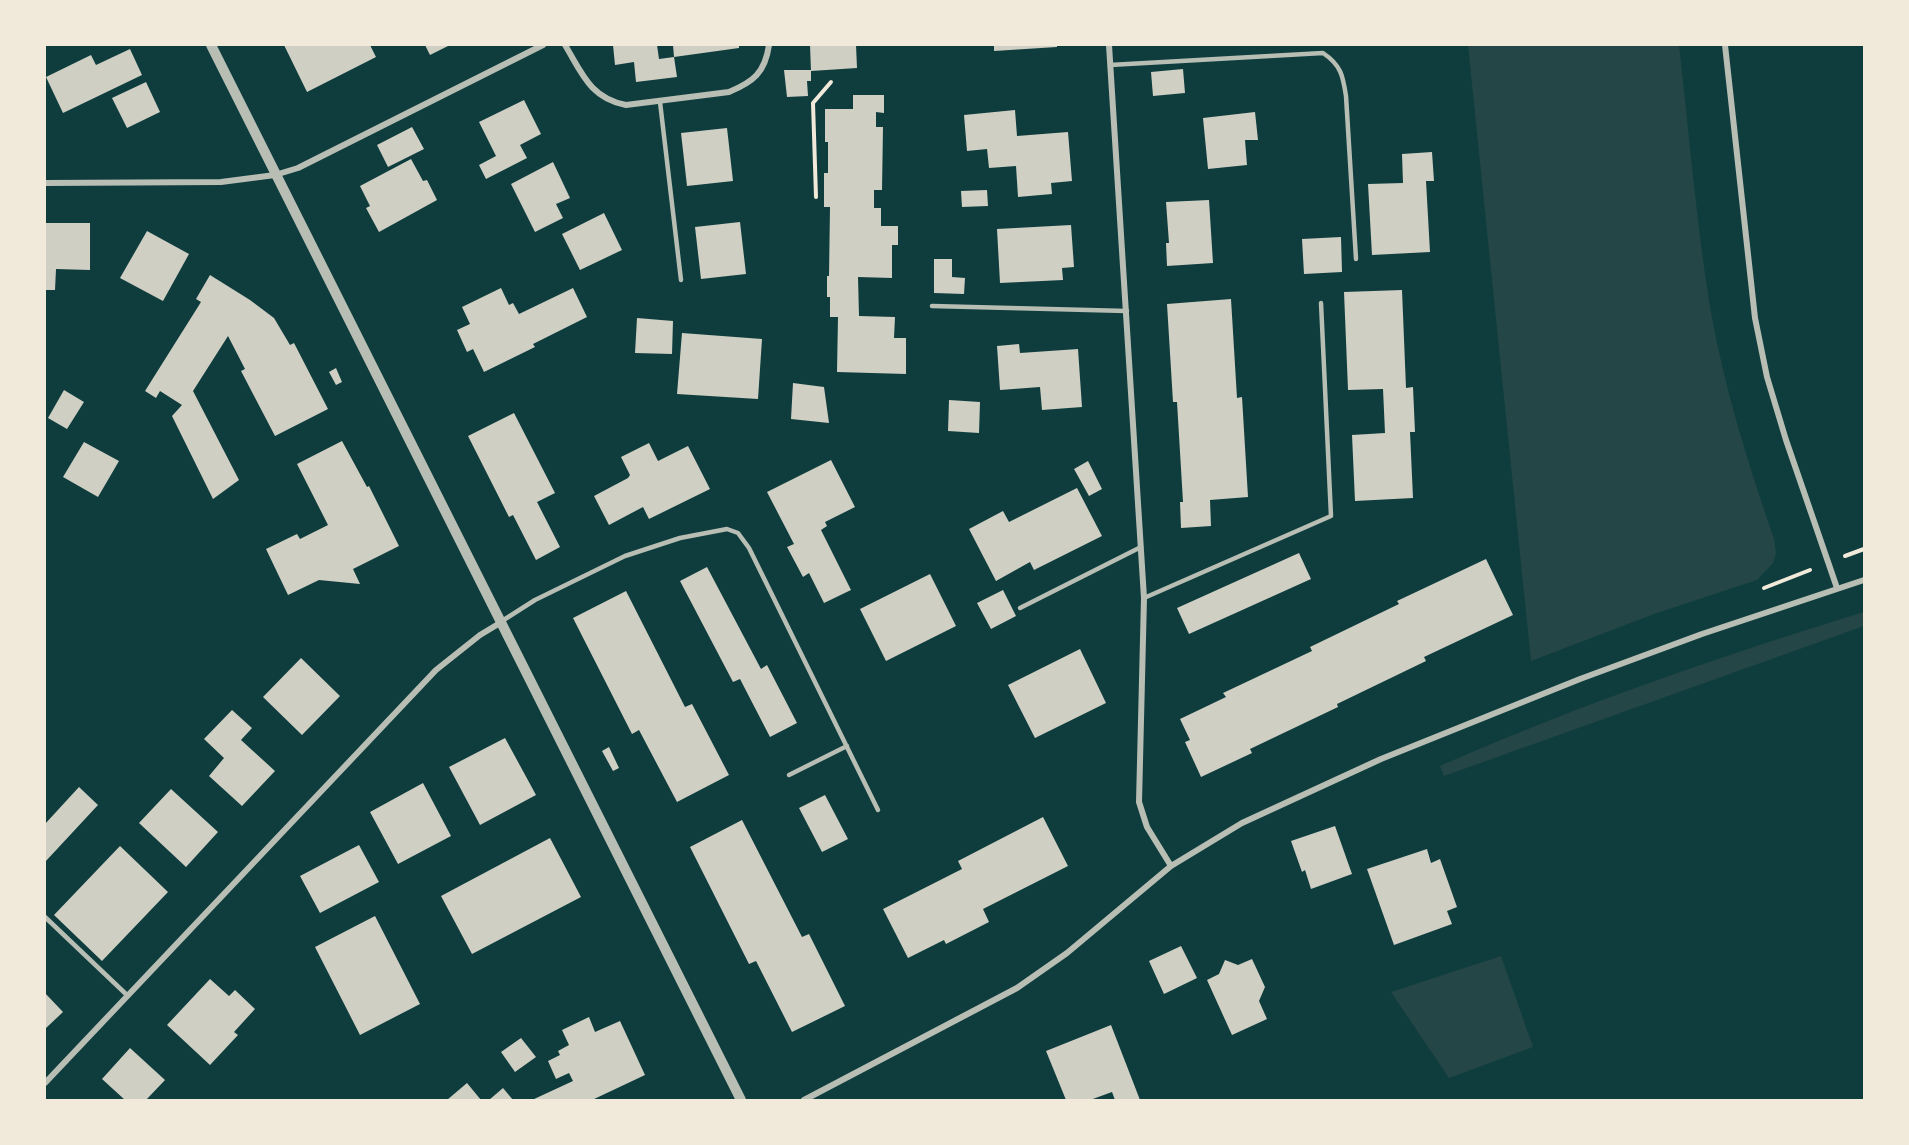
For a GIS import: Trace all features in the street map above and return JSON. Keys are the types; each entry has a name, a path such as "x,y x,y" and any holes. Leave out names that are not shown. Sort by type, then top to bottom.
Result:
{"street":[{"path":"211,45 741,1100"},
{"path":"45,183 221,182 275,175 298,168 543,45"},
{"path":"565,45 590,85 609,101 626,105 729,92 758,75 767,59 769,45"},
{"path":"1109,45 1144,598 1139,802 1147,827 1172,866"},
{"path":"1725,45 1755,318 1765,367 1786,440 1837,588"},
{"path":"804,1100 1017,988 1067,953 1172,866 1242,823 1381,759 1602,670 1864,580"},
{"path":"45,1083 436,670 500,622"}],"lane":[{"path":"1110,65 1323,53 1335,61 1343,77 1346,96 1356,259"},
{"path":"660,102 681,280"},
{"path":"1144,598 1332,516 1321,303"},
{"path":"932,306 1127,311"},
{"path":"500,622 535,600 625,556 680,538 727,529 738,533 749,548 878,810"},
{"path":"1020,608 1141,547"},
{"path":"789,775 847,746"},
{"path":"45,917 128,996"}],"path":[{"path":"816,197 813,103 831,82"}],"shaded area":[{"path":"1468,45 1679,45 1710,307 1730,396 1774,539 1776,553 1773,563 1757,580 1654,614 1531,661"},
{"path":"1864,612 1864,626 1444,776 1440,766 1597,702 1757,646"},
{"path":"1501,956 1533,1047 1449,1078 1391,992"}],"building":[{"path":"284,45 370,45 376,57 307,92"},
{"path":"425,45 450,45 430,55"},
{"path":"613,45 657,45 659,59 674,57 677,77 636,82 634,62 615,65"},
{"path":"673,45 739,45 739,48 674,57"},
{"path":"810,45 856,45 857,68 811,71"},
{"path":"994,45 1057,45 1057,47 994,51"},
{"path":"130,49 142,75 63,113 46,77 91,55 96,65"},
{"path":"1183,69 1185,93 1153,96 1151,72"},
{"path":"784,70 811,70 811,81 807,81 808,96 787,97"},
{"path":"146,82 160,112 127,128 112,98"},
{"path":"853,95 884,95 884,113 876,112 876,127 883,127 882,190 874,190 874,208 881,208 881,226 898,226 898,245 892,245 892,278 858,277 859,316 895,317 894,338 906,338 906,374 837,372 838,317 830,317 830,297 827,297 830,207 824,207 824,173 828,173 825,109 853,109"},
{"path":"524,100 541,134 520,145 527,158 486,179 479,165 496,156 479,122"},
{"path":"1015,110 1017,136 1068,132 1072,181 1051,183 1052,194 1018,197 1016,166 989,168 987,149 967,151 964,115"},
{"path":"1255,112 1258,140 1245,140 1247,165 1208,169 1203,118"},
{"path":"412,127 424,149 388,167 377,145"},
{"path":"727,128 733,181 687,186 681,133"},
{"path":"1432,152 1434,181 1426,181 1430,252 1372,255 1368,184 1403,183 1402,154"},
{"path":"411,159 423,181 427,180 437,200 379,232 366,208 370,206 360,186"},
{"path":"553,162 570,198 556,204 563,218 535,232 511,184"},
{"path":"987,190 988,206 962,207 961,191"},
{"path":"1209,200 1213,263 1167,266 1166,243 1169,243 1166,202"},
{"path":"604,213 622,250 580,270 562,234"},
{"path":"740,222 746,274 701,279 695,227"},
{"path":"45,223 90,223 90,270 56,269 55,290 45,290"},
{"path":"1071,225 1074,267 1062,268 1063,280 1000,283 997,229"},
{"path":"147,231 189,254 163,301 120,278"},
{"path":"1341,237 1342,272 1304,274 1302,239"},
{"path":"934,259 952,259 952,277 965,278 964,294 934,293"},
{"path":"210,275 274,318 290,345 294,343 328,409 275,436 241,371 245,369 228,336 193,391 239,480 213,499 172,416 182,405 160,391 156,398 145,391 201,302 196,299"},
{"path":"501,288 509,305 513,303 519,314 573,288 587,317 533,344 535,347 484,372 473,349 467,352 457,330 470,324 462,307"},
{"path":"1402,290 1406,388 1413,387 1415,432 1410,432 1413,498 1355,501 1352,435 1385,433 1383,389 1348,390 1344,292"},
{"path":"1231,299 1237,398 1242,397 1248,497 1210,500 1211,526 1181,528 1180,502 1183,502 1177,402 1173,402 1167,304"},
{"path":"637,318 673,321 672,354 635,353"},
{"path":"682,333 762,339 758,399 677,394"},
{"path":"1019,344 1020,353 1078,349 1082,407 1042,410 1040,387 1000,390 997,346"},
{"path":"336,368 342,382 336,385 329,372"},
{"path":"793,383 824,387 829,423 791,419"},
{"path":"64,390 84,402 67,429 48,418"},
{"path":"949,400 980,402 979,433 948,431"},
{"path":"514,413 555,493 537,502 560,547 536,560 513,515 509,517 468,436"},
{"path":"342,441 367,487 369,486 399,546 353,569 360,584 319,580 288,595 266,549 297,534 300,539 328,525 297,464"},
{"path":"84,442 119,461 98,497 63,477"},
{"path":"649,443 658,461 688,446 710,489 649,519 643,507 609,525 594,496 628,478 630,475 621,457"},
{"path":"831,460 855,507 825,522 827,526 821,530 851,590 824,603 809,573 803,577 787,547 794,544 767,492"},
{"path":"1088,461 1102,489 1089,496 1074,469"},
{"path":"1077,488 1102,536 1034,570 1030,562 996,581 969,529 1003,511 1009,522"},
{"path":"1299,553 1311,579 1189,634 1177,608"},
{"path":"1486,559 1513,615 1424,657 1426,661 1337,704 1338,707 1250,749 1252,753 1201,777 1185,742 1190,740 1180,719 1226,697 1223,693 1312,651 1310,647 1399,604 1397,601"},
{"path":"707,567 761,669 767,665 797,723 770,737 740,679 733,682 680,581"},
{"path":"930,574 956,626 886,661 860,609"},
{"path":"1003,590 1016,616 991,629 977,603"},
{"path":"626,591 685,707 692,704 729,775 677,802 639,730 632,734 573,618"},
{"path":"1080,649 1106,703 1035,738 1008,685"},
{"path":"301,658 340,696 302,735 263,697"},
{"path":"232,710 252,728 241,740 275,771 242,806 209,776 224,758 204,739"},
{"path":"505,738 536,795 480,825 449,767"},
{"path":"609,747 619,768 613,771 602,751"},
{"path":"423,783 451,836 398,864 370,812"},
{"path":"79,787 98,805 45,862 45,824"},
{"path":"171,789 218,832 186,867 139,823"},
{"path":"825,795 848,839 822,852 799,808"},
{"path":"1043,817 1068,866 983,909 989,922 946,944 944,940 908,958 883,909 962,869 958,861"},
{"path":"742,820 802,937 809,934 845,1006 792,1032 756,961 749,964 690,847"},
{"path":"1335,826 1352,874 1311,889 1291,841"},
{"path":"550,838 581,897 472,954 441,896"},
{"path":"359,845 379,882 320,913 300,876"},
{"path":"120,846 168,892 102,961 54,915"},
{"path":"1427,849 1431,863 1440,859 1457,907 1447,911 1452,924 1394,945 1367,869"},
{"path":"375,916 420,1004 360,1035 315,947"},
{"path":"1181,946 1197,978 1164,994 1149,961"},
{"path":"1252,959 1265,987 1259,1001 1267,1019 1232,1035 1207,980 1219,974 1225,960 1238,965"},
{"path":"210,979 229,996 235,990 255,1009 234,1032 238,1035 210,1065 167,1025"},
{"path":"45,993 63,1012 45,1029"},
{"path":"589,1017 595,1032 620,1021 645,1075 592,1100 532,1100 573,1081 569,1073 556,1079 548,1061 560,1055 558,1051 569,1045 562,1030"},
{"path":"1111,1025 1140,1100 1115,1100 1112,1092 1090,1100 1066,1100 1046,1051"},
{"path":"521,1038 536,1057 515,1072 501,1052"},
{"path":"130,1048 165,1080 146,1100 125,1100 102,1079"},
{"path":"467,1083 481,1100 447,1100"},
{"path":"503,1088 513,1100 489,1100"}]}
